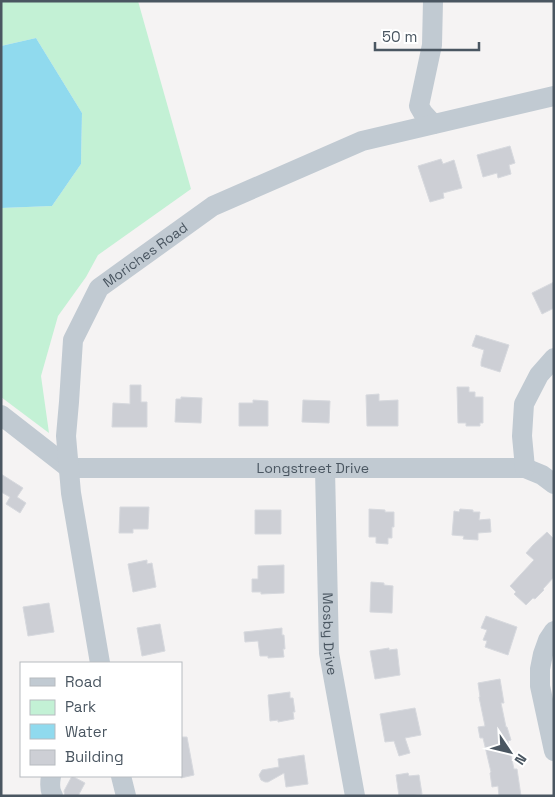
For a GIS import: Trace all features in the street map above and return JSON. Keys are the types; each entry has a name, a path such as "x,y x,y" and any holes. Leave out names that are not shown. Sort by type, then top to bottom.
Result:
{"street":[{"path":"433,1 432,45 418,106 423,114 434,124"},
{"name":"Moriches Road","path":"100,662 70,493 66,436 70,402 73,340 99,288 213,206 362,141 554,96"},
{"path":"525,468 522,436 524,404 539,376 554,358"},
{"path":"1,415 69,468"},
{"name":"Longstreet Drive","path":"69,468 525,468 542,475 554,484"},
{"name":"Mosby Drive","path":"325,469 329,653 355,796"},
{"path":"554,631 548,640 543,654 540,669 540,686 554,751"},
{"path":"51,777 51,793 53,796"},
{"path":"121,777 126,796"}],"green space":[{"path":"1,1 138,1 191,189 98,255 86,277 58,316 41,376 49,433 1,397 1,208 52,206 81,164 82,113 36,38 1,46"}],"water":[{"path":"36,38 82,113 81,164 52,206 1,208 1,46"}],"building":[{"path":"510,146 515,163 509,165 511,174 498,178 497,173 483,177 477,155"},
{"path":"441,159 443,164 454,160 462,188 443,193 444,198 430,202 418,166"},
{"path":"554,282 554,308 542,314 532,293"},
{"path":"476,335 509,345 500,372 481,366 484,350 472,346"},
{"path":"130,385 141,385 141,402 147,402 147,427 112,427 113,403 130,404"},
{"path":"457,387 469,387 469,392 475,392 475,397 483,397 483,423 480,423 480,426 466,426 466,423 458,423"},
{"path":"379,394 379,401 398,400 398,426 367,426 366,395"},
{"path":"181,397 202,398 201,423 175,422 176,399 181,399"},
{"path":"253,400 268,401 268,426 239,426 239,403 253,403"},
{"path":"303,400 330,401 329,423 302,422"},
{"path":"1,474 23,488 17,497 26,503 20,513 6,504 10,497 1,492"},
{"path":"120,507 149,507 148,529 133,529 133,533 119,533"},
{"path":"369,509 394,512 392,538 388,538 388,544 376,543 376,537 369,537"},
{"path":"460,509 480,512 479,520 490,519 491,532 478,533 478,540 463,539 464,536 452,535 454,511 459,512"},
{"path":"255,510 281,510 281,534 255,534"},
{"path":"547,532 554,539 554,577 535,599 533,598 526,605 514,594 516,592 510,586 534,560 526,553"},
{"path":"147,560 147,564 152,563 156,587 133,592 128,564"},
{"path":"284,565 284,593 261,594 261,592 252,592 252,579 258,579 258,566"},
{"path":"371,582 393,586 392,613 370,612"},
{"path":"49,603 54,632 28,636 23,607"},
{"path":"486,616 517,627 508,655 485,647 487,641 483,640 487,630 481,628"},
{"path":"160,624 165,651 142,656 137,628"},
{"path":"282,628 285,649 283,649 284,657 268,658 268,656 260,656 258,641 245,642 244,632"},
{"path":"389,648 389,650 397,649 400,675 375,679 370,651"},
{"path":"500,679 504,703 501,703 511,740 508,741 514,769 517,769 521,796 499,796 498,786 492,787 491,772 483,738 480,738 478,727 485,726 478,683"},
{"path":"290,692 290,698 293,698 294,719 278,722 278,720 270,721 268,695"},
{"path":"415,708 421,735 405,738 410,753 399,756 394,741 385,742 380,714"},
{"path":"182,737 187,737 194,775 181,778"},
{"path":"304,755 308,784 286,787 284,773 268,782 261,780 259,775 262,770 279,767 278,759"},
{"path":"408,773 409,776 419,775 422,794 399,796 396,775"},
{"path":"71,777 85,783 78,796 65,796 64,791"}]}
